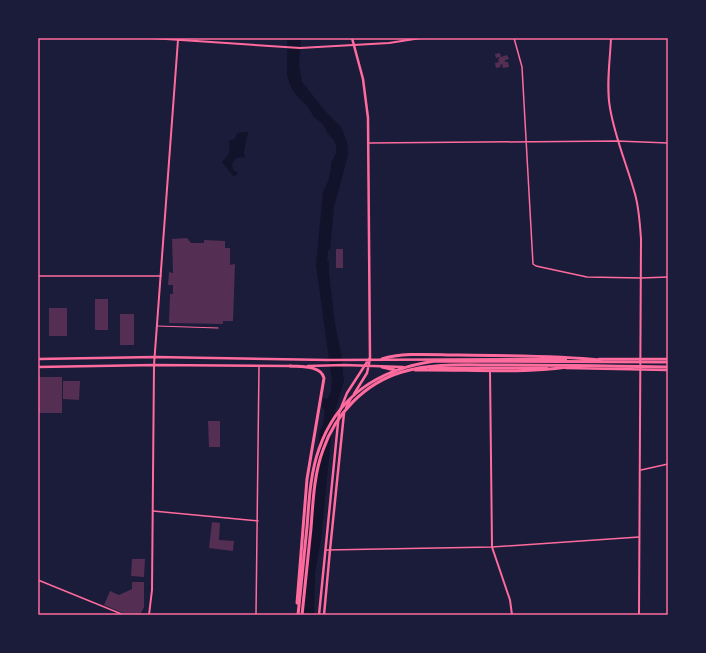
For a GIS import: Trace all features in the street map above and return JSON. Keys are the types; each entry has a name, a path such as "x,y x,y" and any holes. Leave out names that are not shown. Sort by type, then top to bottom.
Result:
{"highway":[{"path":"382,359 392,355 512,355 560,356 620,362"},
{"path":"297,615 312,480 318,450 336,414 347,401 364,387 381,376 402,367 435,361 620,362 668,360"},
{"path":"382,367 402,370 548,370 581,365"},
{"path":"302,615 312,512 319,464 323,450 331,430 341,416 357,398 376,384 394,374 431,366 581,365 668,367"},
{"path":"290,366 315,368 323,373 324,378 306,492 297,615"}],"main road":[{"path":"324,615 344,415 351,399 367,373 370,359 369,143 366,100 359,61 352,38"},
{"path":"38,359 155,357 328,360 489,358 668,360"},
{"path":"319,615 339,413 347,393 370,359"},
{"path":"38,367 154,365 344,365 382,367 668,370"}],"street":[{"path":"151,38 287,48 389,43 421,38"},
{"path":"514,38 522,67 533,262 536,266 587,277 668,277"},
{"path":"611,38 609,87 610,106 618,140 639,212 642,254 639,615"},
{"path":"149,615 152,590 154,365 178,40"},
{"path":"369,143 618,140 668,143"},
{"path":"38,276 161,276"},
{"path":"489,358 492,547 510,600 512,615"},
{"path":"256,615 259,366"},
{"path":"641,470 668,464"},
{"path":"153,511 258,521"},
{"path":"325,550 492,547 639,537"},
{"path":"38,580 124,615"}],"lane":[{"path":"157,326 218,328"}],"shaded area":[{"path":"287,38 301,38 299,65 302,82 326,112 341,127 347,142 348,155 334,207 330,250 328,250 327,261 329,261 329,274 335,324 343,363 344,381 333,418 321,540 315,573 314,615 304,615 320,430 323,425 325,410 322,407 323,399 328,398 331,391 332,381 316,265 323,192 329,179 331,163 336,153 336,145 323,124 314,117 290,85 287,74"},
{"path":"248,132 244,152 245,157 236,158 232,164 233,170 238,173 234,177 222,162 229,153 229,141 235,139 237,133"}],"building":[{"path":"500,53 501,57 507,55 509,59 505,60 505,62 508,62 509,67 503,68 502,64 500,65 501,67 496,68 495,63 499,62 498,59 500,58 496,58 495,54"},
{"path":"187,238 191,243 204,243 204,240 225,241 225,248 230,248 230,265 235,264 233,321 223,321 223,324 169,323 170,294 173,294 173,285 168,285 169,272 173,273 172,239"},
{"path":"336,249 343,249 343,268 336,268"},
{"path":"95,299 108,299 108,330 95,330"},
{"path":"49,308 67,308 67,336 49,336"},
{"path":"120,314 134,314 134,345 120,345"},
{"path":"38,377 62,377 62,413 38,413"},
{"path":"63,381 80,381 79,400 63,399"},
{"path":"208,421 220,421 220,447 209,447"},
{"path":"212,522 220,523 219,540 234,541 233,551 209,548"},
{"path":"132,559 145,559 144,577 131,576"},
{"path":"132,582 144,582 144,607 140,615 128,615 104,605 110,591 119,595 132,589"}]}
